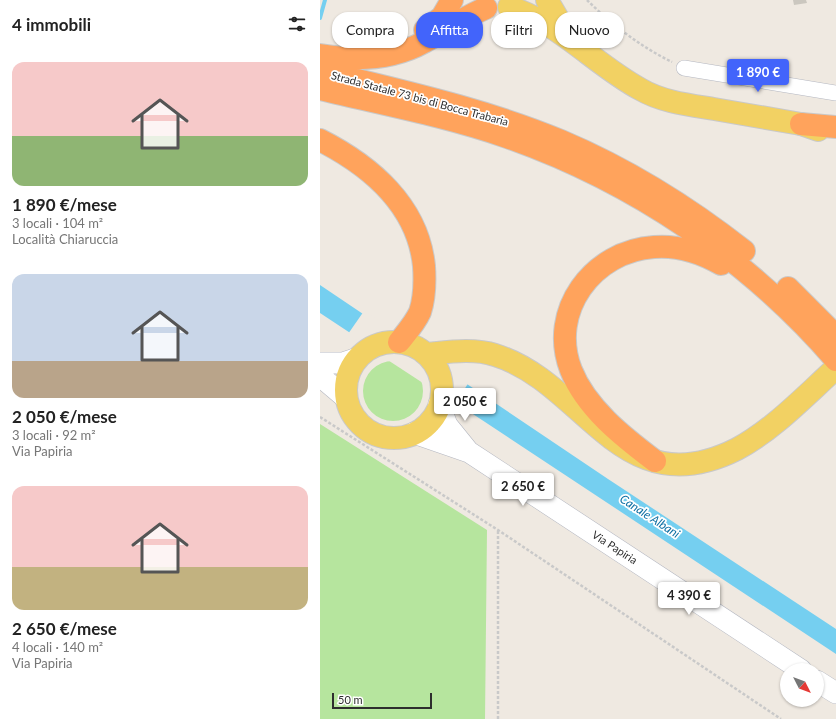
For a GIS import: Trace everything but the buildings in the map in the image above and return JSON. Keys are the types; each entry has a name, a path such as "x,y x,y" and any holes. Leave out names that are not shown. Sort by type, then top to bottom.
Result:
{"highway":[{"path":"320,47 365,49 404,41 421,33 437,21 452,0"},
{"path":"320,55 365,58 398,54 426,42 459,20 478,4"},
{"name":"Strada Statale 73 bis di Bocca Trabaria","path":"320,70 486,114 559,140 606,162 678,203 726,237 790,290 836,336"},
{"name":"Strada Statale 73 bis di Bocca Trabaria","path":"320,89 478,128 518,141 574,163 680,223 726,256 771,292 811,332 836,360"},
{"path":"801,124 836,127"},
{"path":"320,140 343,153 381,182 402,206 415,229 423,258 424,295 417,318 400,342"},
{"path":"655,461 601,414 584,393 571,370 566,349 565,325 569,307 580,289 596,271 616,258 641,249 662,247 686,249 705,256 771,292"}],"main road":[{"path":"547,0 555,13"},
{"path":"478,4 497,9 516,4 555,29"},
{"path":"582,48 615,74 642,90 654,95 684,104 801,124 836,137"},
{"name":"Via Papiria","path":"344,404 346,380 351,367 358,358 371,347 385,342 400,342 413,346 426,354 435,366 440,378 442,391 439,404 429,421 410,438"},
{"path":"440,378 456,363 482,352"},
{"path":"426,354 482,352 512,361 538,376 613,440 630,451 655,461 675,463 698,462 722,455 738,448 769,427 828,375"},
{"name":"Via Papiria","path":"320,363 343,363 358,358"},
{"name":"Via Papiria","path":"320,376 351,411 358,422 370,432 385,437 410,438 469,452"},
{"name":"Via Papiria","path":"439,404 447,425 469,452 790,663"},
{"path":"824,685 836,693"}],"street":[{"path":"684,68 836,93"}],"path":[{"path":"587,0 598,11 638,42 661,57 684,68"},
{"path":"344,404 352,428 366,439 384,445 410,438"},
{"path":"320,417 498,530 781,719"},
{"path":"498,530 498,719"}],"green space":[{"path":"393,361 410,366 418,374 423,391 418,408 410,416 393,421 376,416 368,408 363,391 368,374 376,366"},
{"path":"320,424 487,530 485,719 320,719"}],"water":[{"name":"Canale Albani","path":"320,285 608,479 836,629 836,654 320,313"}],"pier":[{"path":"364,311 469,382 455,404 348,334"}],"waterway":[{"path":"320,18 325,0"}]}
